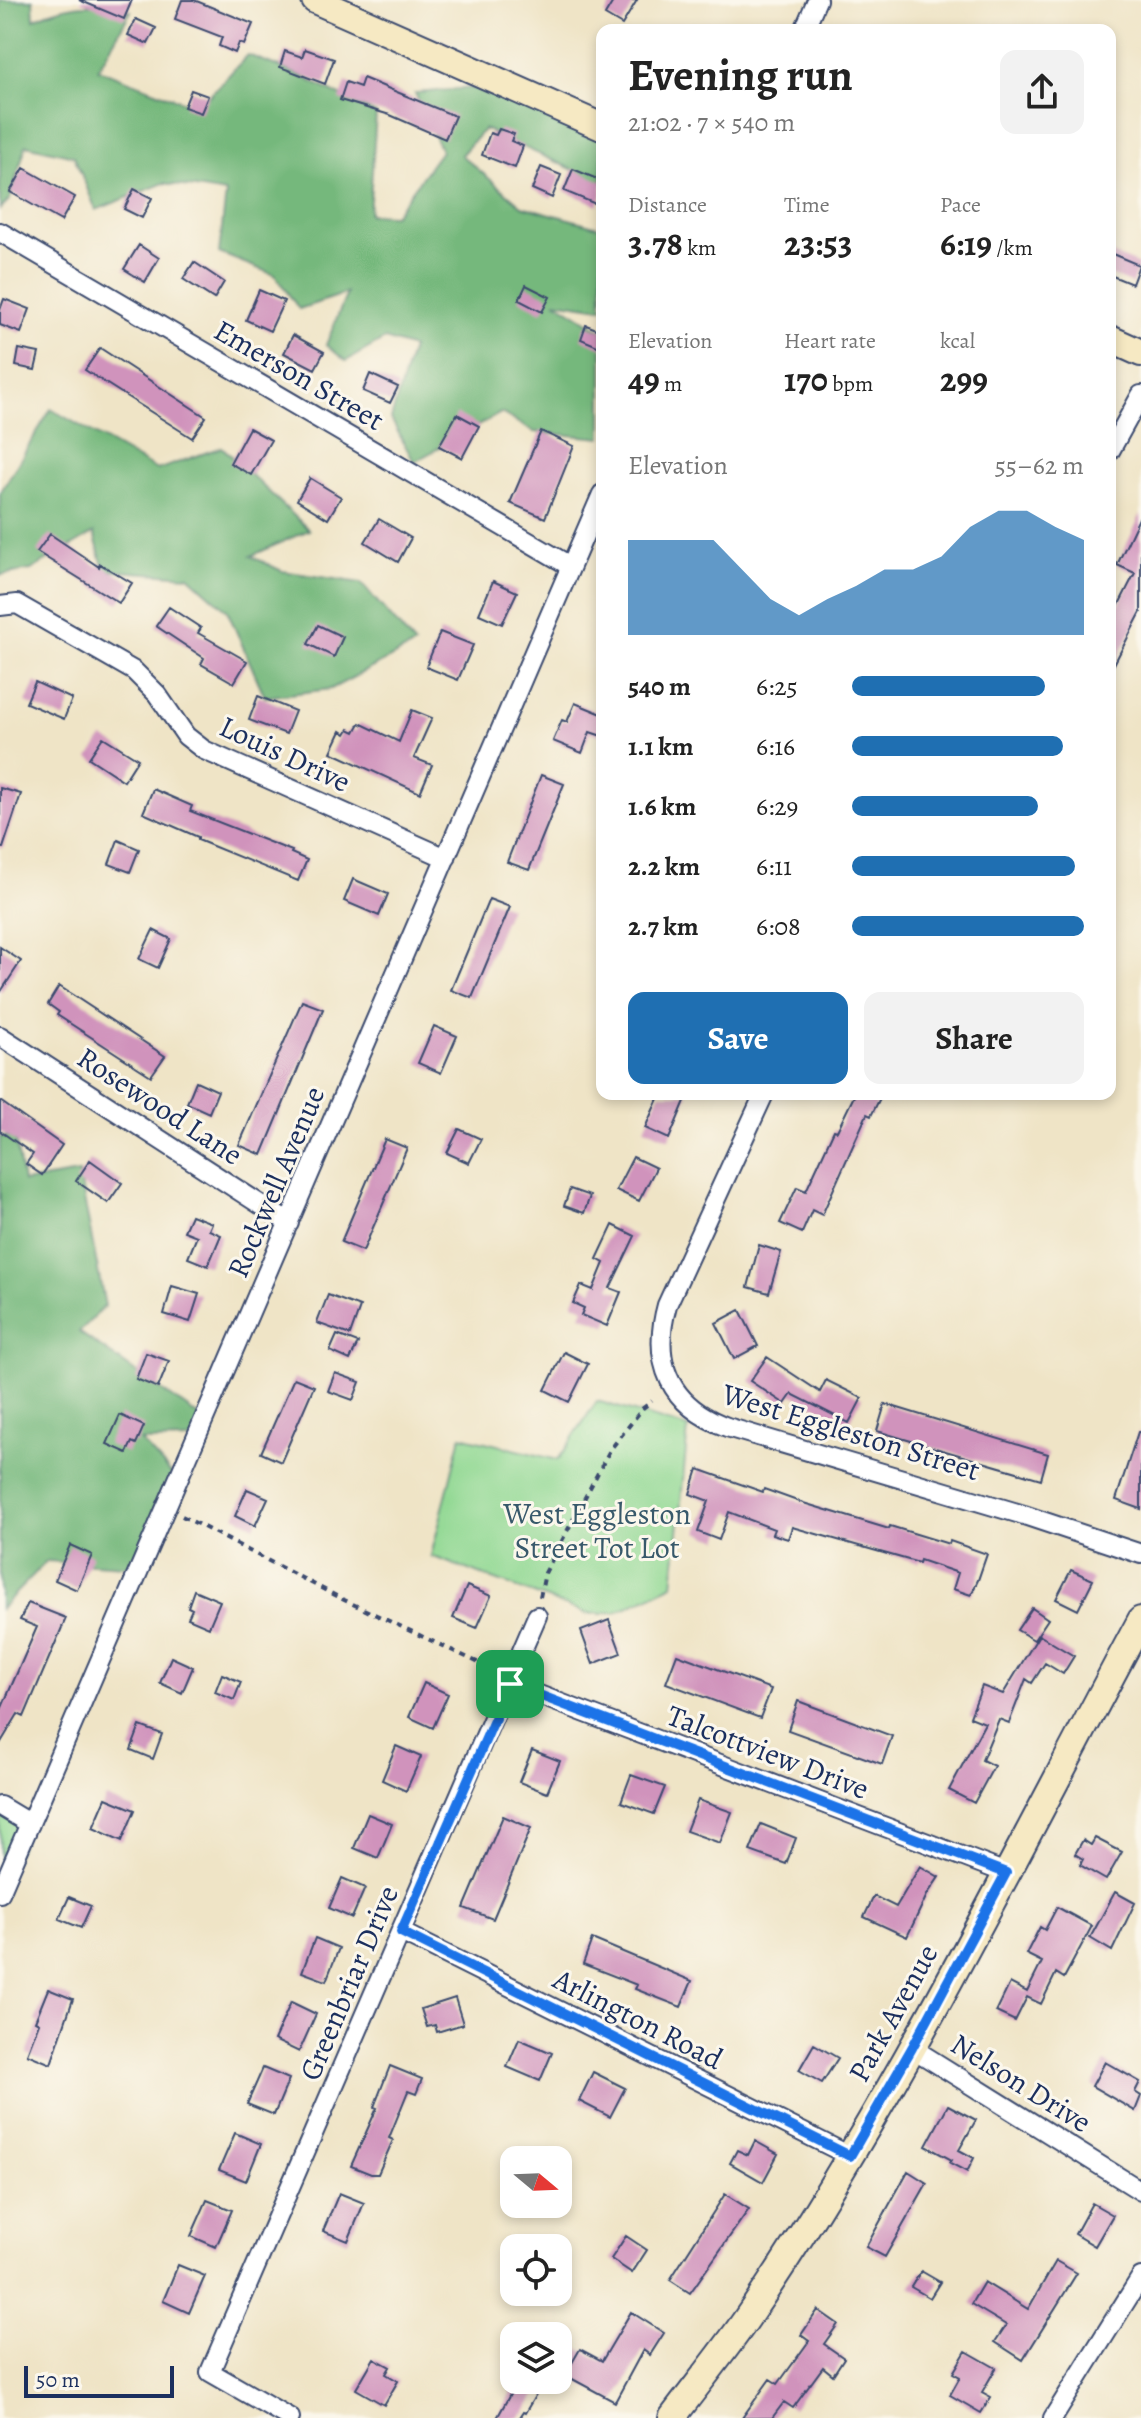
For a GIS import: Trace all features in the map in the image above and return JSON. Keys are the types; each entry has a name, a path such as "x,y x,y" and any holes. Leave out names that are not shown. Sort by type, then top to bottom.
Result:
{"street":[{"path":"315,0 596,124"},
{"path":"807,24 817,0"},
{"name":"Emerson Street","path":"0,232 570,566"},
{"path":"1116,342 1141,353"},
{"path":"1116,440 1141,395"},
{"name":"Rockwell Avenue","path":"0,1893 596,508"},
{"name":"Louis Drive","path":"0,606 17,604 134,671 157,694 186,736 204,750 446,858"},
{"name":"Rosewood Lane","path":"0,1036 289,1223"},
{"name":"West Eggleston Street","path":"761,1100 667,1305 660,1338 661,1355 676,1392 694,1410 727,1427 1024,1515 1141,1554"},
{"name":"Greenbriar Drive","path":"290,2418 210,2372 537,1616"},
{"name":"Park Avenue","path":"672,2418 744,2322 850,2156 912,2048 1141,1620"},
{"name":"Talcottview Drive","path":"510,1684 1006,1873"},
{"path":"0,1806 30,1824"},
{"name":"Arlington Road","path":"401,1932 850,2156"},
{"name":"Nelson Drive","path":"912,2048 1141,2191"},
{"path":"1053,2418 1141,2277"}],"path":[{"path":"537,1616 545,1573 610,1450 652,1401"},
{"path":"166,1508 342,1599 492,1669"}],"green space":[{"path":"0,0 33,0 34,19 58,9 94,4 131,11 98,69 198,107 248,55 297,74 376,114 369,214 394,215 441,151 415,93 506,85 596,129 596,180 484,129 461,155 522,206 596,226 596,307 555,301 596,327 596,437 534,432 501,413 414,462 391,419 412,348 385,339 346,361 326,345 347,293 299,309 275,275 219,253 226,193 164,183 96,210 74,156 26,145 10,199 0,209"},
{"path":"51,409 157,470 222,447 309,530 251,556 282,571 361,583 415,645 331,689 265,697 227,610 189,576 104,570 94,533 31,570 0,575 0,493"},
{"path":"15,1136 23,1182 79,1173 105,1306 79,1332 204,1420 195,1440 141,1441 178,1481 140,1567 47,1561 0,1609 0,1137"},
{"name":"West Eggleston Street Tot Lot","path":"597,1401 688,1428 673,1585 616,1612 588,1614 431,1556 461,1436 558,1460"},
{"path":"0,1807 30,1824 0,1893"}],"building":[{"path":"79,0 132,0 124,19"},
{"path":"182,0 194,0 253,24 244,45 239,43 235,53 219,46 222,37 175,19"},
{"path":"614,0 637,0 623,24 605,15"},
{"path":"136,19 156,28 148,44 128,35"},
{"path":"305,49 334,59 325,84 280,67 285,51 302,57"},
{"path":"363,78 455,116 445,139 390,115 340,100 346,82 360,87"},
{"path":"191,90 208,96 201,113 184,107"},
{"path":"499,129 514,134 511,141 523,146 515,168 482,155 490,133 496,135"},
{"path":"541,167 561,175 552,198 532,189"},
{"path":"24,168 75,197 61,221 10,192"},
{"path":"573,169 596,179 596,204 564,191"},
{"path":"134,189 152,198 142,218 124,209"},
{"path":"139,245 159,258 145,282 124,269"},
{"path":"1116,255 1139,265 1132,284 1116,277"},
{"path":"194,262 224,282 214,299 183,279"},
{"path":"526,285 550,297 542,312 519,300"},
{"path":"259,290 284,301 270,331 246,320"},
{"path":"4,299 30,309 21,333 0,325"},
{"path":"586,325 596,329 596,345 581,339"},
{"path":"293,335 324,352 315,369 284,353"},
{"path":"100,348 206,417 192,438 85,370"},
{"path":"19,349 39,353 35,370 16,366"},
{"path":"370,374 398,387 390,403 363,391"},
{"path":"457,414 479,426 462,458 439,446"},
{"path":"249,428 271,440 251,475 230,463"},
{"path":"541,431 574,446 545,518 510,503"},
{"path":"310,478 341,497 328,519 297,500"},
{"path":"1141,514 1141,612 1116,660 1116,610 1135,573 1117,565"},
{"path":"379,519 411,538 398,562 365,542"},
{"path":"50,534 99,567 100,564 132,583 119,603 37,552"},
{"path":"493,581 517,592 502,624 479,614"},
{"path":"169,607 201,628 198,633 247,661 234,683 201,664 204,658 156,626"},
{"path":"318,625 343,637 334,657 308,644"},
{"path":"440,632 473,645 458,680 426,667"},
{"path":"35,682 72,699 64,719 26,703"},
{"path":"258,696 295,711 286,734 249,720"},
{"path":"575,703 596,712 596,734 590,732 582,753 553,741 562,720 567,722"},
{"path":"412,710 432,718 414,758 432,765 420,793 331,752 341,731 346,734 349,729 355,732 360,723 399,742"},
{"path":"103,737 138,759 124,781 89,758"},
{"path":"541,775 564,784 529,870 507,862"},
{"path":"0,788 21,794 3,848 0,848"},
{"path":"153,789 192,806 190,811 292,851 307,860 298,881 198,840 198,837 143,813"},
{"path":"118,840 139,849 130,872 109,864"},
{"path":"353,879 388,894 379,916 344,901"},
{"path":"489,899 510,907 472,998 451,990"},
{"path":"153,930 171,939 158,968 139,959"},
{"path":"0,947 21,961 0,993"},
{"path":"59,986 165,1056 151,1076 57,1015 59,1012 48,1004"},
{"path":"302,1001 323,1009 262,1155 239,1145"},
{"path":"434,1026 457,1036 441,1073 418,1063"},
{"path":"196,1081 218,1091 209,1113 187,1103"},
{"path":"657,1100 685,1100 669,1139 645,1128"},
{"path":"852,1100 879,1100 871,1116 867,1114 822,1215 812,1210 802,1233 780,1223 797,1187 806,1191 834,1130 837,1131"},
{"path":"0,1101 62,1145 42,1175 26,1164 33,1154 0,1131"},
{"path":"459,1129 481,1139 469,1163 447,1153"},
{"path":"385,1139 407,1148 363,1251 341,1242"},
{"path":"633,1157 656,1168 639,1201 616,1190"},
{"path":"90,1160 122,1183 108,1203 76,1181"},
{"path":"570,1189 590,1196 584,1213 564,1206"},
{"path":"191,1215 212,1223 209,1230 221,1235 208,1266 188,1258 197,1236 184,1231"},
{"path":"613,1225 635,1236 610,1288 621,1292 607,1326 581,1315 584,1308 573,1303 581,1285 593,1290 604,1263 597,1259"},
{"path":"759,1245 781,1252 769,1293 748,1287"},
{"path":"172,1286 199,1294 190,1322 164,1314"},
{"path":"328,1295 360,1307 350,1335 317,1323"},
{"path":"740,1310 758,1346 734,1359 716,1323"},
{"path":"337,1335 358,1343 350,1360 330,1351"},
{"path":"564,1352 588,1364 569,1402 545,1390"},
{"path":"146,1353 169,1361 158,1388 136,1379"},
{"path":"767,1357 820,1392 826,1380 862,1398 849,1423 792,1394 785,1404 750,1381"},
{"path":"335,1373 360,1382 353,1400 328,1391"},
{"path":"294,1378 314,1386 281,1462 261,1453"},
{"path":"885,1404 1048,1454 1041,1479 877,1431"},
{"path":"120,1415 144,1426 136,1444 132,1442 127,1453 107,1444"},
{"path":"1138,1432 1141,1432 1141,1509 1116,1500"},
{"path":"698,1469 763,1492 764,1489 889,1529 890,1526 949,1544 950,1541 987,1554 971,1595 953,1589 958,1573 792,1527 788,1539 772,1534 774,1529 729,1512 719,1540 698,1532 709,1501 690,1494"},
{"path":"247,1489 268,1498 255,1526 235,1516"},
{"path":"70,1545 92,1555 77,1590 55,1580"},
{"path":"1071,1570 1093,1580 1078,1610 1056,1599"},
{"path":"467,1586 491,1596 477,1628 453,1618"},
{"path":"194,1590 220,1601 209,1627 188,1618"},
{"path":"28,1603 66,1618 24,1717 18,1714 0,1744 0,1712 37,1627 20,1620"},
{"path":"1032,1608 1048,1619 1034,1640 1017,1630"},
{"path":"609,1620 621,1653 593,1664 581,1631"},
{"path":"1039,1635 1074,1656 1063,1674 1045,1663 1032,1683 1026,1679 1009,1723 999,1719 982,1760 994,1766 974,1803 949,1790 985,1723 970,1717 982,1686 1003,1694"},
{"path":"677,1654 771,1689 760,1718 666,1683"},
{"path":"171,1657 193,1667 182,1693 160,1683"},
{"path":"222,1674 241,1682 234,1700 215,1692"},
{"path":"424,1683 448,1694 433,1728 409,1717"},
{"path":"798,1701 892,1736 882,1764 788,1730"},
{"path":"140,1726 162,1734 153,1759 131,1750"},
{"path":"396,1746 421,1757 406,1791 382,1780"},
{"path":"532,1750 560,1761 547,1793 519,1782"},
{"path":"631,1775 665,1787 654,1814 621,1802"},
{"path":"106,1798 135,1810 122,1841 93,1828"},
{"path":"698,1800 732,1812 720,1843 686,1831"},
{"path":"368,1814 392,1824 378,1858 354,1848"},
{"path":"503,1816 531,1828 493,1919 464,1908"},
{"path":"761,1824 796,1838 786,1864 750,1851"},
{"path":"1095,1838 1122,1852 1106,1880 1080,1865 1083,1859 1075,1854 1083,1840 1091,1845"},
{"path":"920,1866 939,1877 907,1937 864,1917 874,1896 896,1907"},
{"path":"342,1878 365,1888 352,1918 329,1908"},
{"path":"1115,1892 1135,1903 1112,1951 1090,1938"},
{"path":"69,1897 91,1906 81,1928 59,1919"},
{"path":"1057,1907 1092,1926 1064,1978 1056,1973 1041,2004 1027,1997 1015,2021 996,2012 1010,1983 1027,1992 1042,1962 1026,1954 1040,1927 1045,1930"},
{"path":"315,1938 339,1948 326,1981 302,1972"},
{"path":"592,1939 692,1981 681,2007 635,1989 637,1985 583,1964"},
{"path":"48,1989 73,1999 51,2064 27,2054 39,2023 35,2021"},
{"path":"455,1998 463,2024 437,2032 435,2025 427,2027 421,2009"},
{"path":"291,2002 316,2014 299,2052 274,2040"},
{"path":"519,2039 552,2053 540,2081 507,2067"},
{"path":"814,2044 838,2058 822,2083 799,2070"},
{"path":"1105,2062 1140,2082 1135,2092 1141,2096 1135,2111 1092,2086"},
{"path":"390,2066 422,2079 416,2094 408,2091 389,2138 393,2140 378,2174 371,2174 351,2166 377,2108 374,2107"},
{"path":"263,2068 289,2079 274,2115 247,2104"},
{"path":"593,2072 625,2088 610,2117 579,2101"},
{"path":"948,2105 976,2120 959,2150 974,2158 967,2172 926,2146"},
{"path":"235,2133 261,2144 246,2181 219,2170"},
{"path":"755,2141 778,2154 763,2182 730,2163 737,2150 748,2155"},
{"path":"908,2171 927,2183 885,2257 866,2247"},
{"path":"339,2193 364,2203 348,2241 323,2231"},
{"path":"725,2194 749,2209 690,2293 670,2280"},
{"path":"207,2200 232,2210 216,2247 191,2236"},
{"path":"1092,2203 1113,2215 1095,2246 1075,2234"},
{"path":"626,2236 647,2250 632,2273 611,2259"},
{"path":"1056,2261 1077,2273 1023,2360 995,2342 1006,2325 971,2304 984,2282 1028,2309"},
{"path":"178,2265 205,2276 189,2313 163,2301"},
{"path":"921,2271 940,2282 930,2298 911,2287"},
{"path":"818,2310 838,2324 824,2344 844,2358 833,2375 823,2367 793,2408 784,2402 772,2418 742,2418 770,2379 778,2384 809,2341 801,2335"},
{"path":"631,2312 664,2333 650,2355 643,2350 615,2402 572,2379 572,2363 580,2349 602,2361"},
{"path":"966,2351 996,2368 982,2392 991,2397 981,2413 950,2395 960,2377 953,2373"},
{"path":"374,2358 390,2367 386,2374 398,2381 384,2405 356,2389"},
{"path":"510,2394 536,2394 519,2418 497,2418"}],"route":[{"path":"510,1684 1006,1873 850,2156 401,1932 510,1684"}]}
